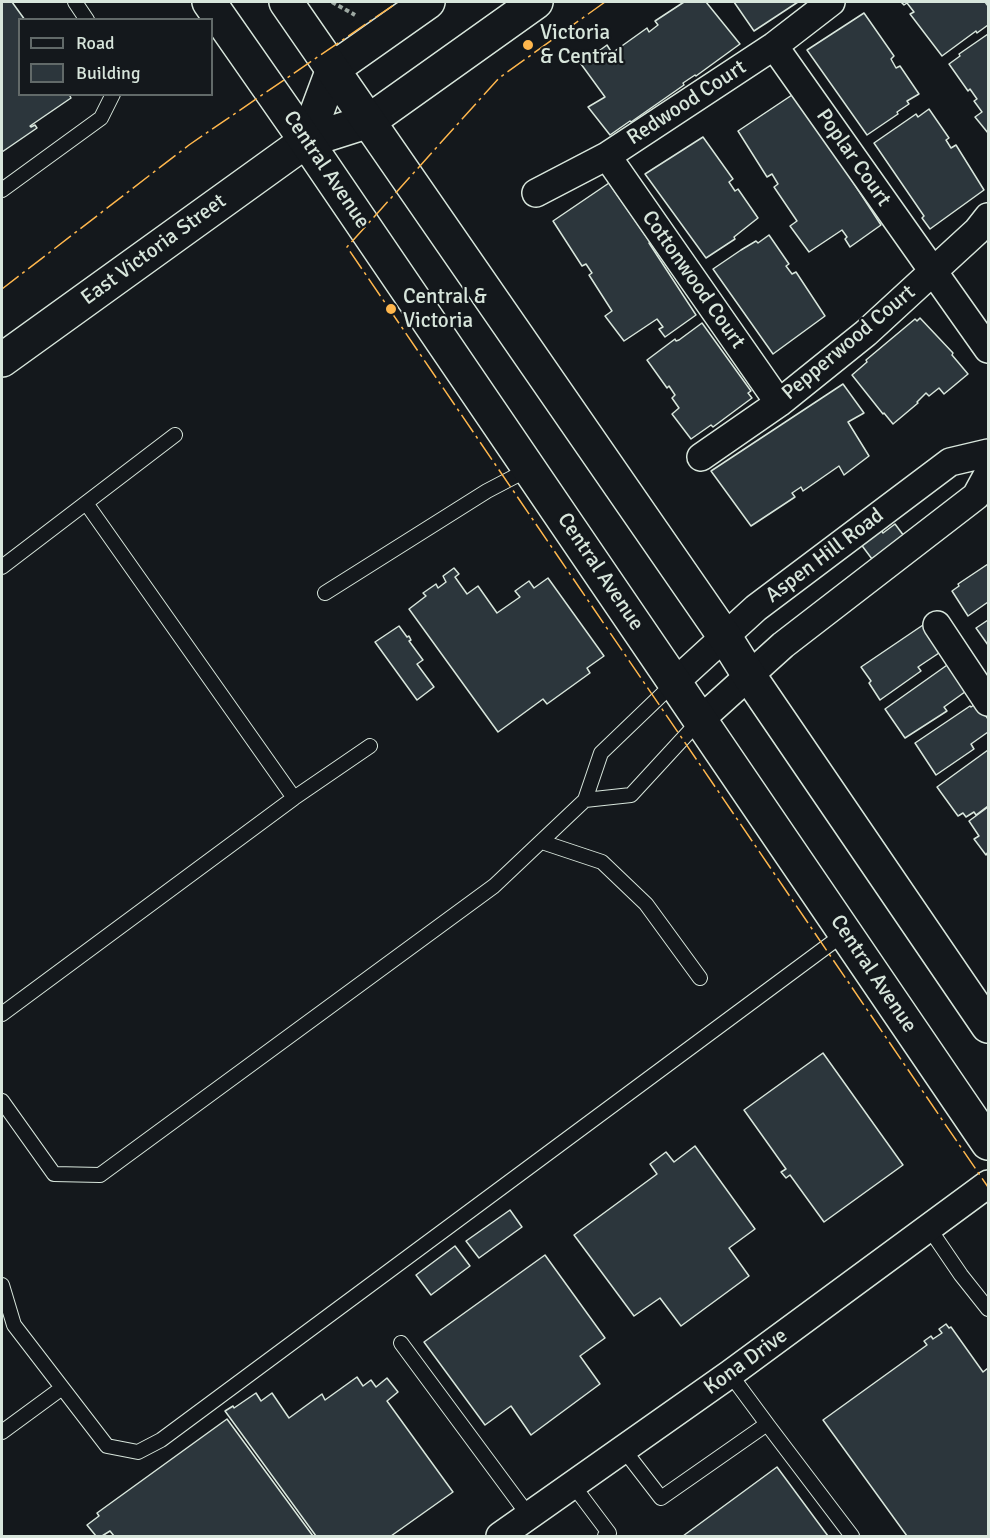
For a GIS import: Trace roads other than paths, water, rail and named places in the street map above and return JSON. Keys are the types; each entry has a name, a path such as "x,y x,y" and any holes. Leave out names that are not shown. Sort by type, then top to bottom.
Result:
{"main road":[{"name":"Central Avenue","path":"209,2 988,1143"},
{"path":"286,2 725,637 988,1026"},
{"path":"306,141 333,69 429,2"},
{"name":"East Victoria Street","path":"2,360 306,141 369,121 536,2"}],"street":[{"name":"Redwood Court","path":"536,193 607,156 774,46 831,2"},
{"name":"Poplar Court","path":"774,46 988,349"},
{"name":"Cottonwood Court","path":"607,156 779,403"},
{"name":"Pepperwood Court","path":"701,457 779,403 866,333 977,231 988,217"},
{"name":"Aspen Hill Road","path":"675,682 756,608 950,462 988,453"},
{"path":"700,720 783,645 976,496 988,474"},
{"path":"908,494 933,530"},
{"path":"937,625 988,702"},
{"name":"Kona Drive","path":"500,1536 730,1374 988,1184"}],"lane":[{"path":"75,2 86,18"},
{"path":"2,190 101,118 112,96"},
{"path":"2,567 175,435"},
{"path":"325,593 487,491 530,469"},
{"path":"86,502 294,798"},
{"path":"2,1101 54,1174 100,1175 494,886 585,800 601,753 675,682"},
{"path":"585,800 631,795 700,720"},
{"path":"2,1014 294,798 370,746"},
{"path":"542,842 602,862 646,904 700,978"},
{"path":"2,1286 14,1325 107,1446 138,1452 161,1440 845,933"},
{"path":"929,1228 961,1275 988,1309"},
{"path":"401,1343 529,1516"},
{"path":"730,1374 852,1536"},
{"path":"2,1432 62,1388"},
{"path":"624,1450 661,1498 767,1424"},
{"path":"573,1485 609,1535"}],"place":[{"name":"Victoria & Central","path":"528,45"},
{"name":"Central & Victoria","path":"391,309"}]}
